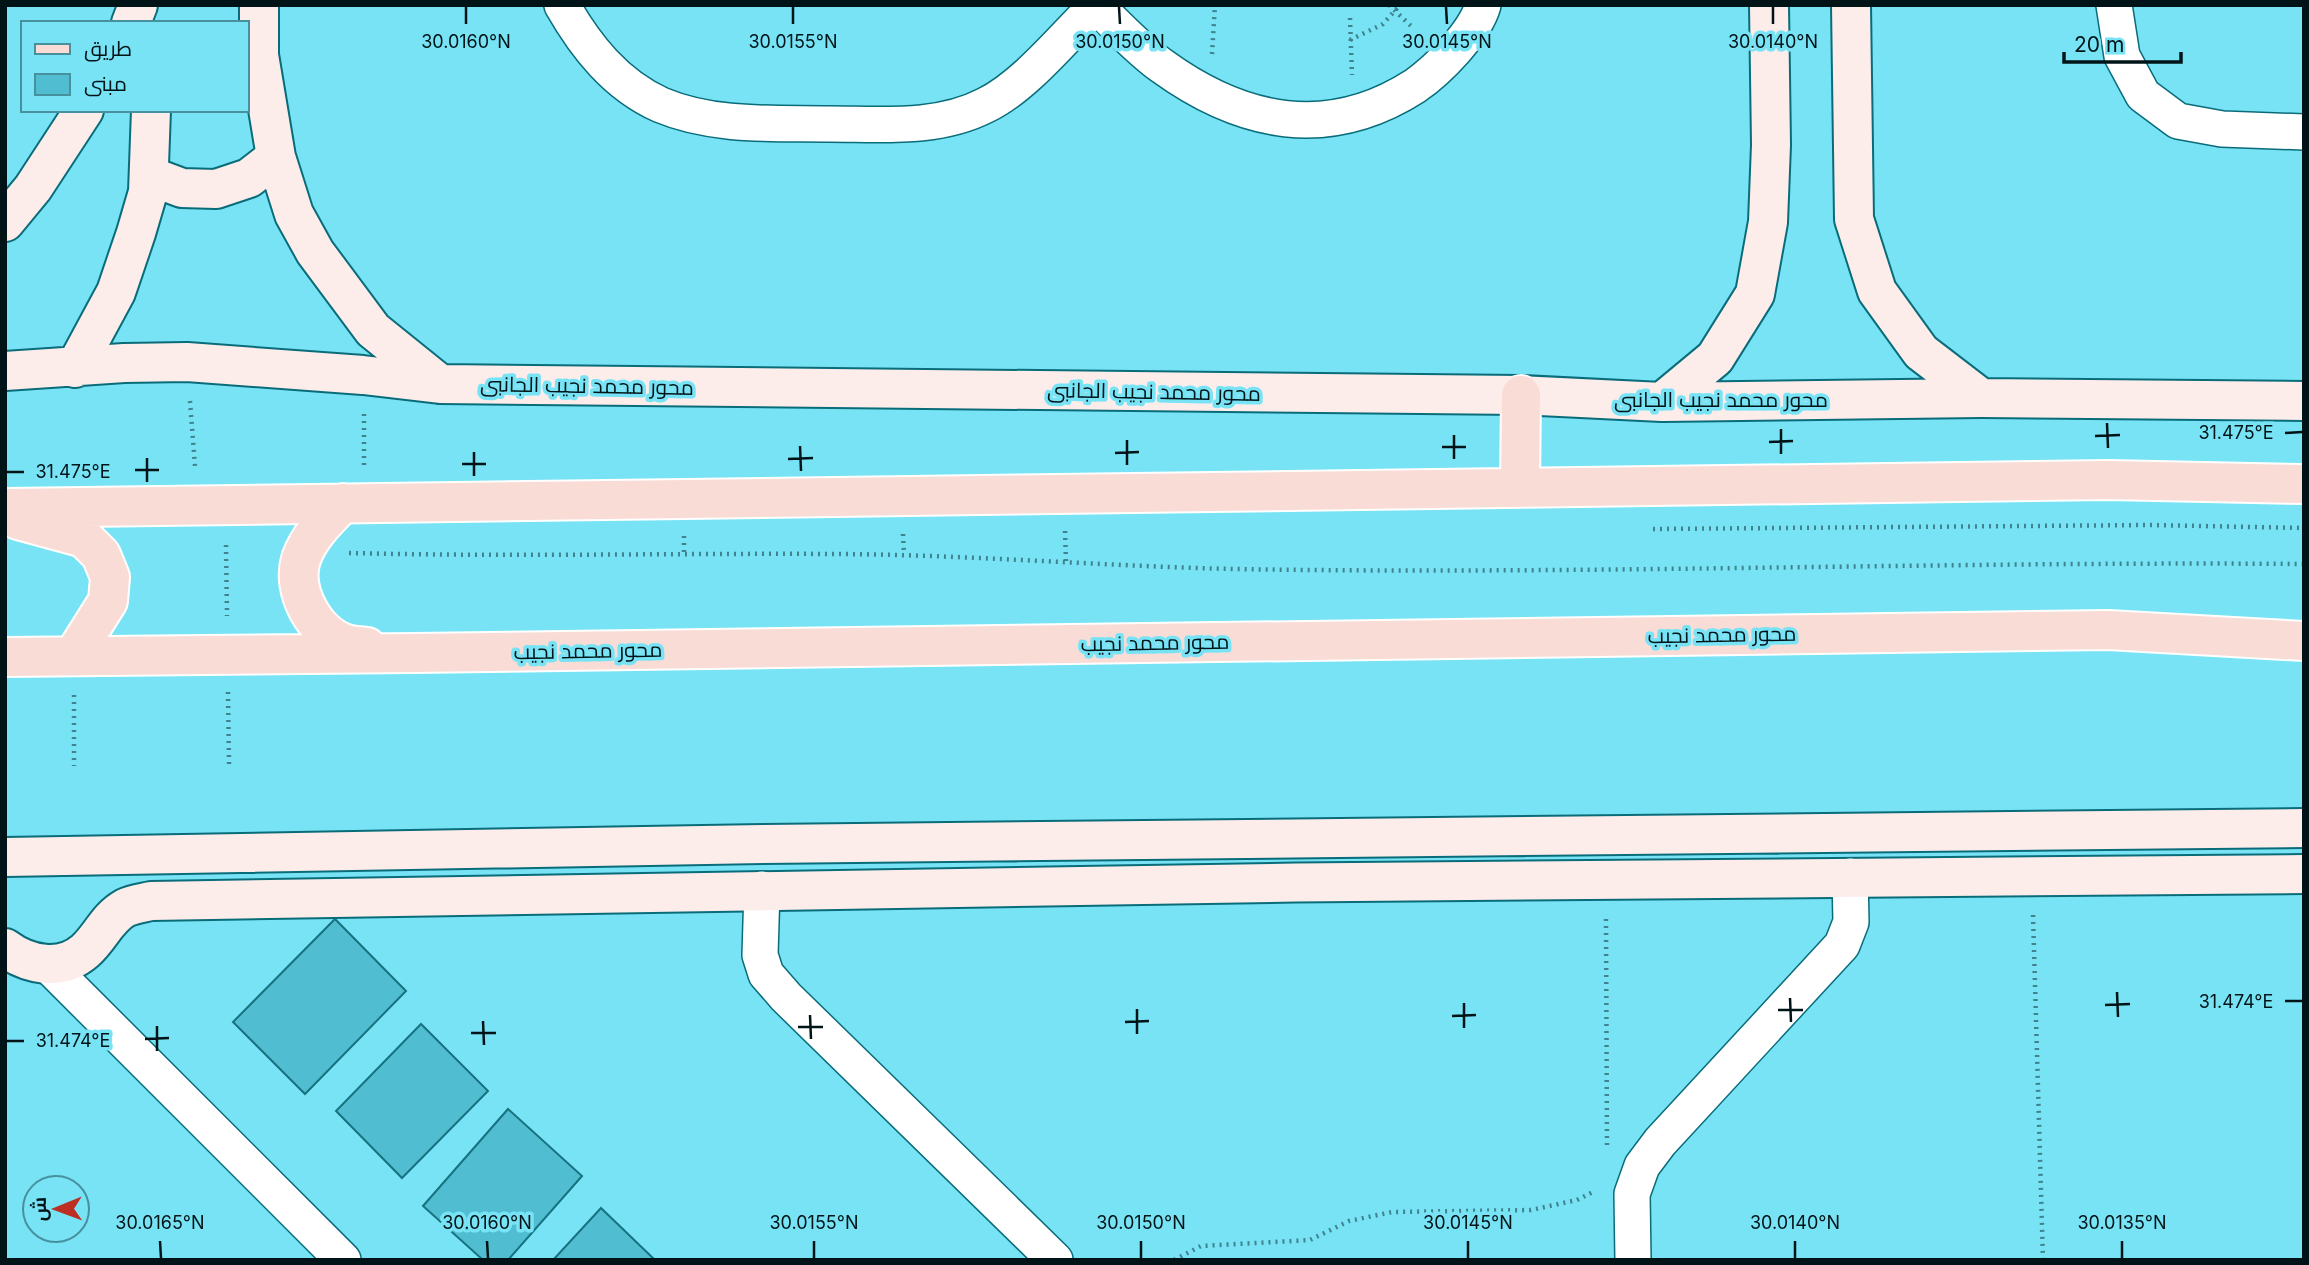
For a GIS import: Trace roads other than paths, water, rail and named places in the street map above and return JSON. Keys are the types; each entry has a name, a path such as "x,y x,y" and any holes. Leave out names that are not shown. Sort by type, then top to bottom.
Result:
{"main road":[{"path":"1520,487 1521,395"},
{"path":"5,508 2108,480 2304,484"},
{"path":"354,503 315,532 300,562 301,595 316,624 344,643 414,653"},
{"path":"5,517 83,538 101,555 110,577 108,601 74,655"},
{"name":"محور محمد نجيب","path":"5,657 2108,630 2304,641"}],"street":[{"path":"259,5 259,55 276,157 294,214 315,252 373,330 440,384"},
{"path":"562,5 587,46 620,80 660,105 718,120 898,124 950,118 986,105 1017,84 1096,6 1160,65 1209,96 1255,115 1304,121 1354,114 1394,99 1429,76 1458,46 1482,5"},
{"path":"1662,402 1715,358 1755,294 1768,222 1771,145 1769,5"},
{"path":"1851,5 1854,219 1877,290 1921,352 1981,398"},
{"path":"2114,5 2122,57 2143,95 2178,121 2222,129 2304,132"},
{"path":"5,222 33,188 83,112"},
{"path":"75,368 117,292 142,212 150,176 150,112"},
{"path":"150,176 182,188 216,189 249,178 276,157"},
{"name":"محور محمد نجيب الجانبى","path":"5,371 124,363 187,362 363,375 440,384 1521,395 1662,402 1981,398 2304,401"},
{"path":"5,857 764,844 2304,828"},
{"path":"1771,833 1772,877"},
{"path":"764,844 760,955 766,974 786,997 1055,1260"},
{"path":"96,855 108,869 115,887 114,906 107,923"},
{"path":"5,948 20,958 47,964 64,962 84,952 107,923 126,908 151,901 762,889 1850,876 2304,874"},
{"path":"1633,1260 1632,1194 1642,1166 1660,1142 1842,945 1851,922 1850,876"},
{"path":"47,964 343,1260"}]}
